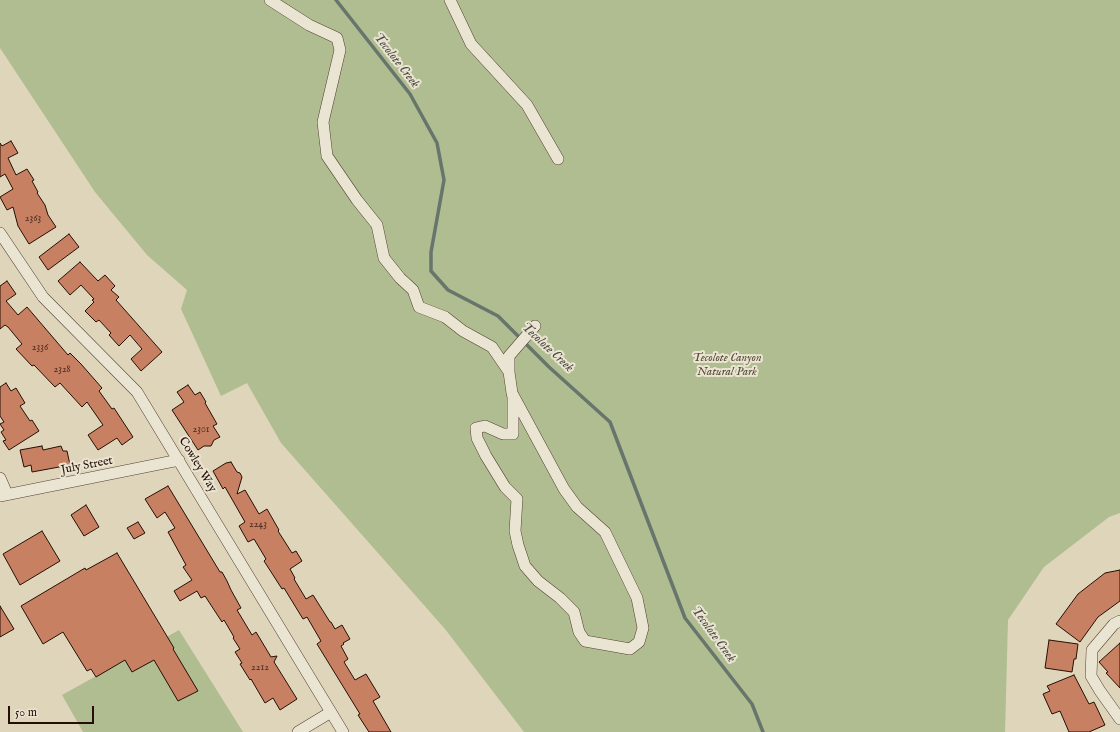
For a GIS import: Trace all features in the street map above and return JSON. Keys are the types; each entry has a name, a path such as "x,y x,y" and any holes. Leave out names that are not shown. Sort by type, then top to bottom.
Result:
{"street":[{"path":"270,0 309,25 337,38 340,50 323,122 327,156 357,200 378,225 384,258 400,278 413,290 419,307 445,317 463,331 492,347 509,372"},
{"path":"450,0 471,44 527,105 558,158"},
{"name":"Cowley Way","path":"0,233 43,297 137,392 343,732"},
{"path":"512,393 564,489 577,507 605,532 637,598 644,628 639,642 630,649 585,641 579,632 574,612 538,581 525,566 515,531 517,499 505,487 477,438 476,428 485,426 503,434 513,434 509,356 532,330"},
{"name":"July Street","path":"3,495 179,460"},
{"path":"0,478 3,495"},
{"path":"1117,622 1092,650 1091,676 1120,719"},
{"path":"298,732 331,712"}],"green space":[{"name":"Tecolote Canyon Natural Park","path":"0,0 1120,0 1120,513 1109,517 1044,567 1008,620 1005,732 524,732 445,629 281,443 247,383 221,396 181,309 187,290 147,255 95,192 0,48"},
{"path":"179,630 243,732 83,732 62,695"}],"building":[{"path":"11,141 18,153 8,158 16,175 27,169 34,180 32,181 38,192 37,193 45,205 48,215 56,227 29,244 18,226 13,207 7,210 0,197 13,189 5,174 0,177 0,143 2,146"},
{"path":"69,234 79,247 48,270 39,257"},
{"path":"80,262 98,281 105,275 115,286 111,290 119,297 116,300 162,352 141,371 131,359 142,349 130,335 119,346 109,335 111,333 99,320 96,322 85,311 94,302 92,300 94,299 81,285 70,295 58,281"},
{"path":"7,281 16,294 6,301 18,315 27,307 68,355 70,353 81,364 102,388 99,391 112,409 114,408 133,437 122,445 117,438 98,450 88,435 103,425 87,402 82,407 60,383 55,387 16,349 22,344 8,327 5,325 0,329 0,286"},
{"path":"6,383 11,391 16,388 25,403 20,406 39,431 9,450 3,441 6,440 1,432 4,430 0,424 4,422 0,416 0,387"},
{"path":"188,385 195,395 200,392 217,424 213,426 220,437 214,440 211,446 204,446 198,450 172,410 184,402 177,392"},
{"path":"42,446 43,450 61,446 63,451 67,451 70,465 32,472 31,465 24,467 20,450"},
{"path":"231,462 242,477 237,494 245,490 259,514 267,509 279,530 278,531 292,553 296,551 302,561 290,569 306,599 313,595 335,629 342,625 350,639 341,646 348,659 344,662 355,680 366,674 380,697 373,701 391,732 369,732 358,715 360,714 317,644 321,641 307,617 303,619 284,588 282,589 264,561 266,559 254,539 248,542 239,526 245,522 225,487 223,489 213,471 226,463"},
{"path":"168,486 220,572 222,572 241,608 237,610 252,635 256,632 271,657 277,656 274,662 297,699 280,710 273,698 265,703 240,664 242,663 235,652 240,649 233,638 234,637 224,620 222,622 205,596 201,598 197,591 180,601 174,591 192,580 183,567 186,565 168,532 175,528 165,512 157,518 145,499"},
{"path":"86,505 99,527 84,536 71,515"},
{"path":"138,522 145,533 134,539 127,528"},
{"path":"42,531 60,561 20,585 3,554"},
{"path":"117,553 198,691 178,701 154,660 132,672 125,660 96,677 91,669 87,671 63,632 43,644 21,606 85,568 86,570"},
{"path":"1120,570 1120,601 1098,617 1080,642 1056,624 1078,594 1105,573"},
{"path":"0,606 14,629 0,637"},
{"path":"1049,640 1078,644 1072,672 1045,668"},
{"path":"1120,643 1120,688 1106,673 1108,672 1099,662"},
{"path":"1074,675 1089,704 1094,702 1105,725 1089,732 1069,732 1060,711 1052,714 1043,694 1050,691 1047,686"}],"waterway":[{"name":"Tecolote Creek","path":"336,0 410,94 437,143 444,180 431,252 431,271 448,290 498,316 549,367 610,422 685,618 752,704 763,732"}]}
